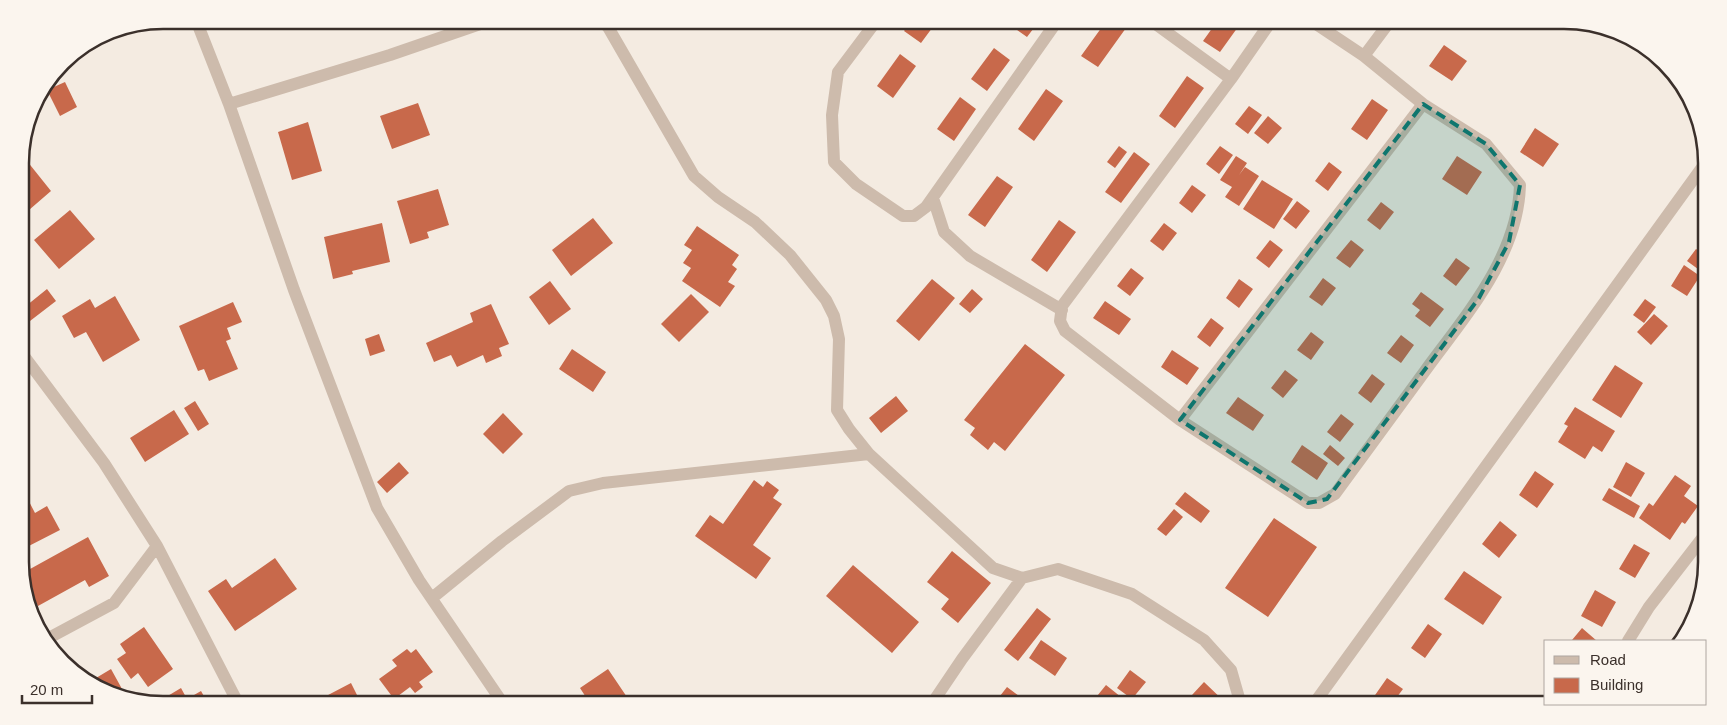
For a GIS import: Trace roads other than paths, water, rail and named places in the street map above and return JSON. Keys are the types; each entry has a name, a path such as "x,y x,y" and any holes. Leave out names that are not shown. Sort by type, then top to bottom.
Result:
{"street":[{"path":"200,29 229,104 294,290 377,508 432,598 498,696"},
{"path":"229,104 390,55 466,29"},
{"path":"609,29 694,176 718,197 755,222 790,255 826,300 834,316 839,339 837,410 869,454 993,568 1022,578 1058,569 1132,594 1204,640 1231,670 1238,696"},
{"path":"870,29 838,72 832,115 834,162 856,184 903,216 914,216 926,207 1052,29"},
{"path":"1162,29 1231,79"},
{"path":"1266,29 1231,79 1062,306 1060,320 1065,331 1180,420 1308,503 1319,503 1336,494 1478,298 1509,242 1520,203 1520,185 1486,144 1423,104 1364,56 1324,29"},
{"path":"1364,56 1384,29"},
{"path":"1180,420 1423,104"},
{"path":"1320,696 1698,173"},
{"path":"933,198 944,232 970,256 1062,310"},
{"path":"29,363 104,463 157,546 234,696"},
{"path":"432,598 502,541 569,491 603,483 869,454"},
{"path":"1629,640 1649,607 1698,544"},
{"path":"51,637 114,603 157,546"},
{"path":"937,696 1022,578"}]}
